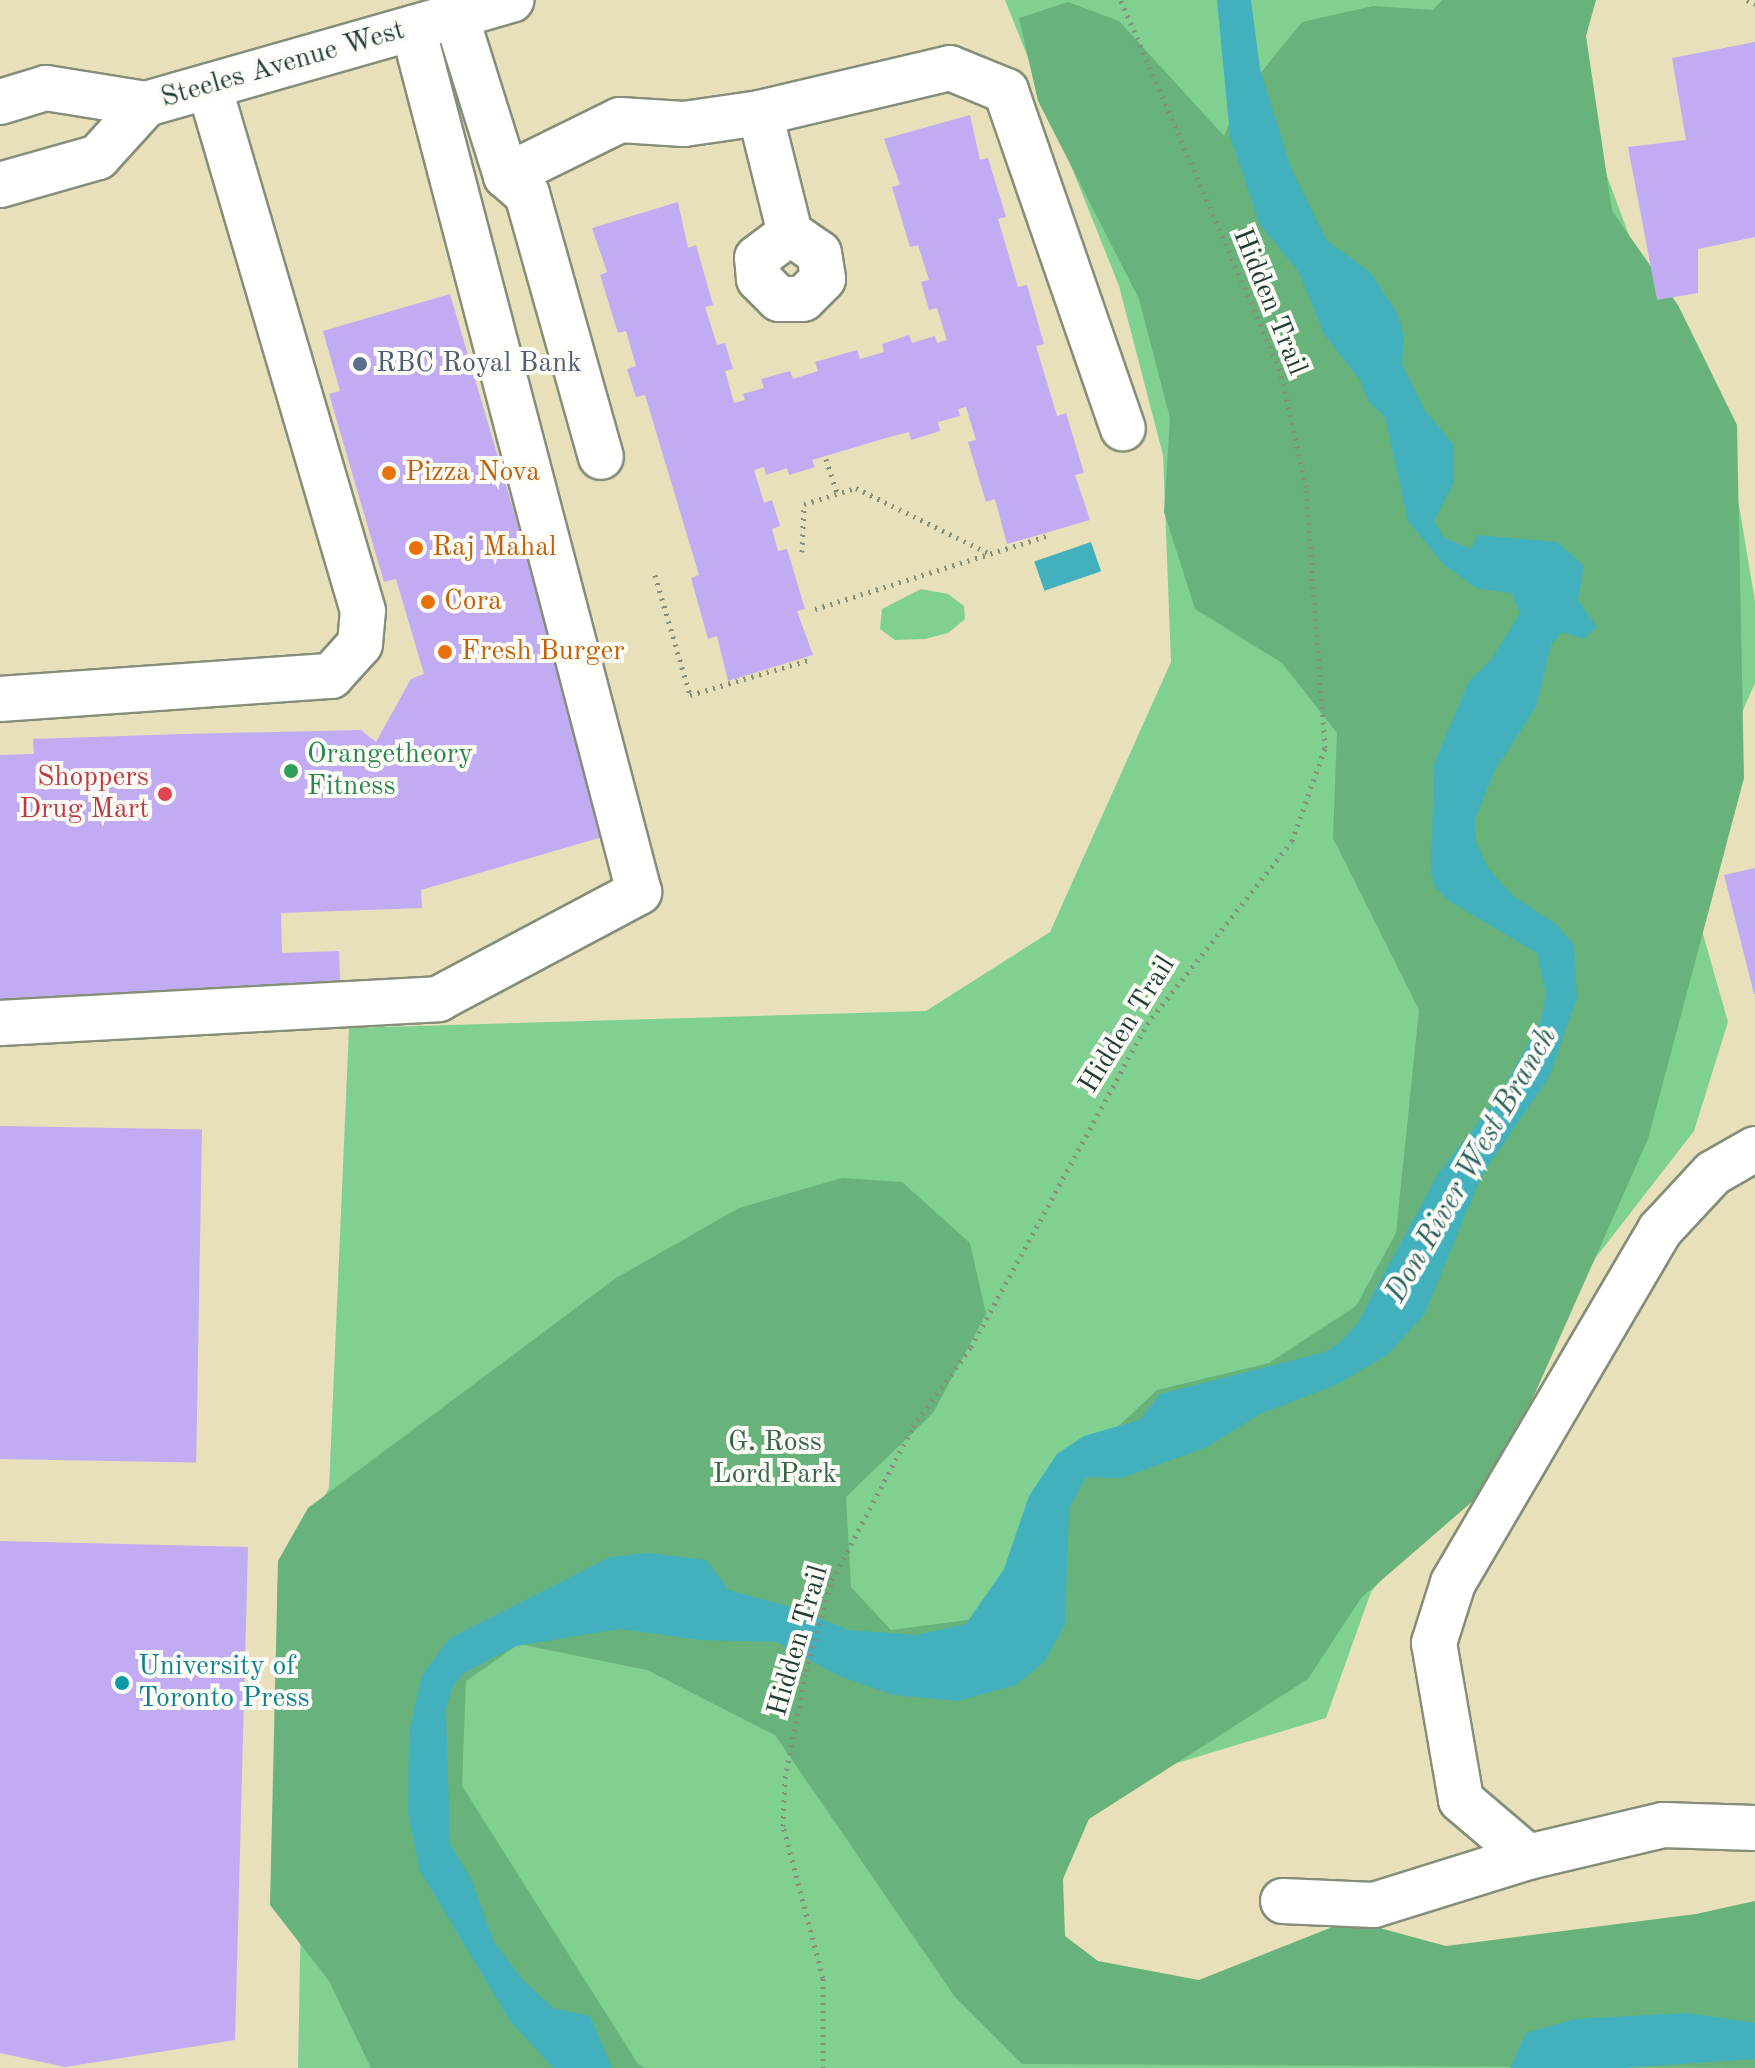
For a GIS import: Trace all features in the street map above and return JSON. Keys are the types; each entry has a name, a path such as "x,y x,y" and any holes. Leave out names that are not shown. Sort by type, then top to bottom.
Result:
{"main road":[{"name":"Steeles Avenue West","path":"0,102 46,88 146,104 407,20 456,16 511,0"},
{"path":"456,16 506,176 527,194 601,457"},
{"path":"0,1023 438,999 639,892 407,20"},
{"path":"506,176 620,120 684,124 760,113 950,68 1006,91 1123,428"},
{"path":"0,699 331,676 360,644 363,611 209,86"},
{"name":"Steeles Avenue West","path":"0,185 98,157 146,104"},
{"path":"760,113 790,233"},
{"path":"1528,1857 1461,1800 1434,1643 1453,1583 1660,1230 1713,1173 1755,1149"},
{"path":"1283,1901 1374,1905 1528,1857 1663,1825 1755,1828"}],"path":[{"name":"Hidden Trail","path":"823,2068 823,1978 783,1826 785,1778 806,1671 832,1580 913,1427 971,1347 1147,1024 1292,841 1325,748 1306,487 1280,370 1121,0"},
{"path":"1747,0 1755,4"},
{"path":"826,459 838,495"},
{"path":"802,552 804,504 856,488 990,554"},
{"path":"815,609 1047,536"},
{"path":"655,575 690,695 812,659"}],"green space":[{"name":"G. Ross Lord Park","path":"1005,0 1542,0 1674,357 1739,505 1755,601 1755,683 1717,770 1695,906 1728,1022 1694,1131 1597,1256 1473,1470 1371,1592 1326,1718 1058,1799 1035,1895 1083,1980 1755,2068 298,2068 301,1905 277,1815 277,1585 329,1488 349,1028 926,1011 1050,932 1171,662 1163,455 1119,286"},
{"name":"G. Ross Lord Park","path":"1442,0 1596,0 1586,36 1612,211 1678,305 1737,425 1744,778 1648,1139 1496,1481 1361,1598 1308,1679 1089,1819 1063,1879 1065,1936 1098,1961 1199,1980 1350,1920 1446,1946 1696,1914 1755,1901 1755,2068 1022,2064 955,1997 775,1735 647,1670 519,1644 466,1681 462,1786 638,2064 645,2068 371,2068 329,1981 270,1905 278,1561 308,1508 616,1278 739,1208 842,1178 902,1182 970,1243 986,1314 933,1413 846,1497 851,1587 891,1630 1006,1615 1091,1452 1157,1390 1269,1363 1356,1306 1396,1233 1419,1010 1333,838 1337,733 1282,663 1195,609 1164,512 1170,418 1139,299 1038,101 1019,18 1068,2 1119,21 1224,136 1238,101 1302,22 1373,6 1433,10"},
{"path":"921,589 948,594 964,606 965,619 948,633 925,639 895,640 880,629 882,609"}],"water":[{"name":"Don River West Branch","path":"1217,0 1251,0 1260,69 1291,168 1327,241 1371,273 1397,313 1404,336 1402,365 1426,412 1453,444 1454,482 1434,521 1444,538 1471,549 1477,535 1557,542 1584,566 1578,600 1597,627 1584,639 1562,632 1551,645 1536,707 1495,770 1475,819 1476,842 1488,868 1512,895 1556,924 1574,945 1577,998 1549,1077 1482,1175 1424,1315 1387,1355 1338,1384 1260,1414 1207,1447 1122,1478 1086,1477 1069,1508 1065,1625 1044,1662 1016,1685 958,1701 893,1695 839,1676 777,1642 701,1640 620,1629 516,1646 464,1673 453,1686 446,1709 450,1844 472,1881 494,1942 522,1979 553,2008 590,2016 612,2068 553,2068 510,2021 420,1871 408,1814 409,1732 422,1675 450,1638 610,1557 649,1553 706,1560 729,1590 798,1609 848,1630 916,1635 966,1624 1004,1569 1029,1496 1057,1454 1084,1436 1140,1420 1160,1394 1325,1352 1339,1343 1357,1324 1438,1174 1499,1096 1540,1023 1546,993 1537,953 1449,901 1435,887 1431,873 1434,764 1469,681 1491,660 1520,613 1511,593 1476,588 1443,564 1408,521 1385,417 1368,401 1360,380 1324,334 1299,272 1260,225 1230,136"},
{"path":"1091,542 1101,571 1044,591 1034,562"},
{"path":"1687,2013 1755,2023 1755,2059 1624,2068 1510,2068 1526,2033 1575,2019"}],"building":[{"path":"1755,42 1755,237 1698,249 1698,293 1657,300 1628,147 1686,140 1672,58"},
{"path":"970,115 980,160 988,158 1006,217 998,219 1018,287 1027,285 1044,344 1036,346 1057,416 1066,413 1084,473 1075,475 1090,520 1007,544 995,499 986,502 968,442 976,440 966,407 958,409 960,416 938,422 940,431 911,440 909,432 893,436 812,460 815,467 789,475 787,468 766,475 764,467 754,470 764,503 772,500 780,526 772,529 778,551 787,549 805,609 797,611 813,655 728,681 717,636 708,639 691,578 699,575 645,395 636,397 627,369 636,366 626,331 618,333 600,275 607,272 592,228 678,202 688,248 696,245 713,305 705,307 717,345 725,343 733,369 725,371 734,403 745,400 743,394 764,388 761,379 790,371 793,379 818,371 815,362 857,350 860,359 884,352 882,344 909,335 912,343 935,336 937,343 947,340 937,308 929,310 921,282 929,280 918,245 910,247 892,187 900,185 884,139"},
{"path":"450,294 551,638 616,833 421,890 422,908 281,913 282,953 339,951 341,1002 0,1015 0,755 34,754 33,739 361,730 376,742 411,679 424,674 396,579 384,582 329,394 340,391 323,331"},
{"path":"1755,868 1755,994 1754,994 1724,875"},
{"path":"0,1126 202,1130 196,1462 0,1459"},
{"name":"University of Toronto Press","path":"0,1541 248,1547 235,2040 65,2067 0,2053"}],"place":[{"name":"RBC Royal Bank","path":"360,364"},
{"name":"Pizza Nova","path":"389,473"},
{"name":"Raj Mahal","path":"416,548"},
{"name":"Cora","path":"428,602"},
{"name":"Fresh Burger","path":"445,652"},
{"name":"Orangetheory Fitness","path":"291,771"},
{"name":"Shoppers Drug Mart","path":"165,794"},
{"name":"University of Toronto Press","path":"122,1683"}]}
